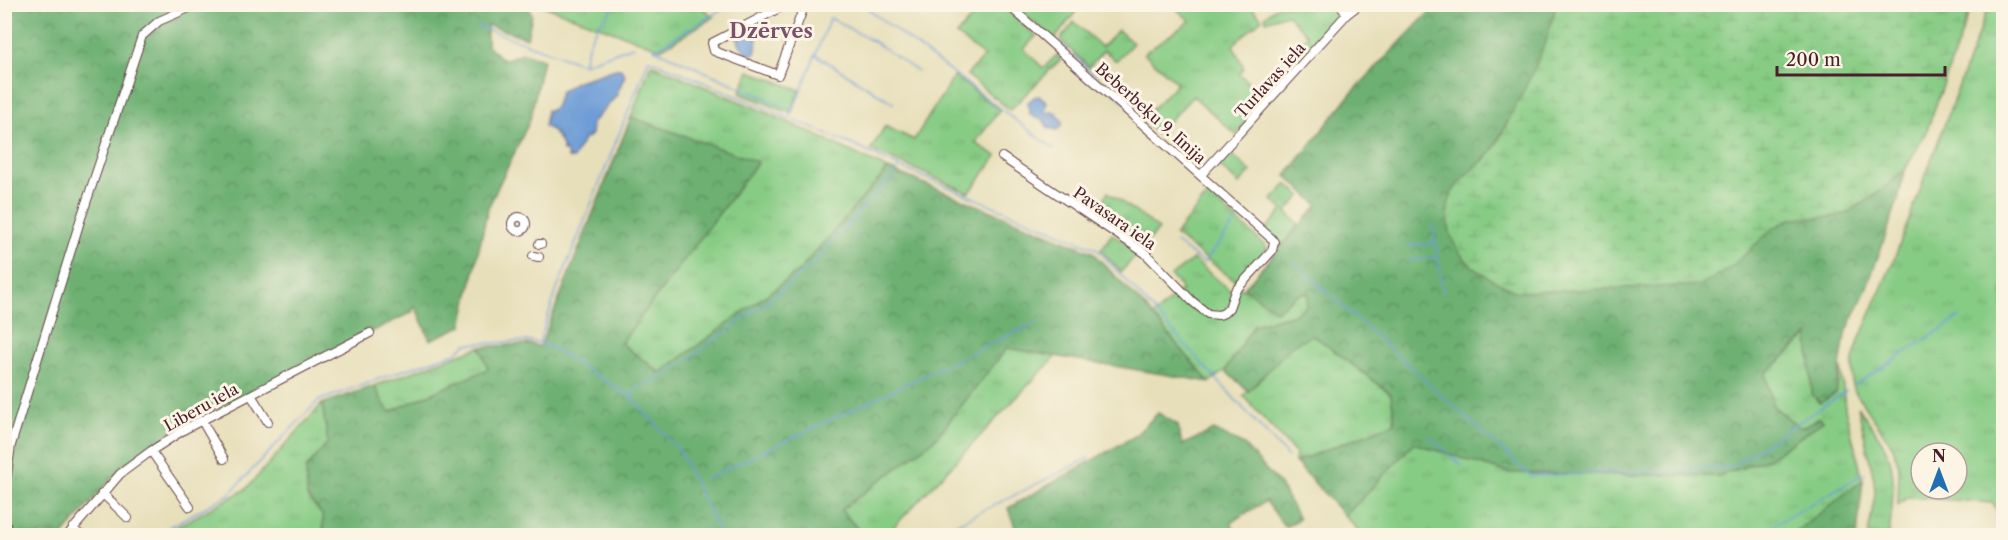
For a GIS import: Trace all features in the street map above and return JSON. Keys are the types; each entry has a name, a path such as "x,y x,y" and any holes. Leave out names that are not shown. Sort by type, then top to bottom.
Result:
{"street":[{"path":"4,496 11,445 80,221 142,36 159,21 198,4"},
{"path":"787,4 712,43 714,51 778,75 805,4"},
{"name":"Beberbeķu 9. līnija","path":"1007,4 1272,239 1274,245"},
{"path":"1340,4 1347,14"},
{"name":"Turlavas iela","path":"1200,176 1347,14 1360,4"},
{"name":"Pavasara iela","path":"1002,157 1145,253 1192,301 1214,316 1224,313 1229,308 1235,291 1272,251 1274,245"},
{"name":"Liberu iela","path":"67,536 120,474 151,451 202,421 370,333"},
{"path":"251,395 268,422"},
{"path":"202,421 224,459"},
{"path":"151,451 190,507"},
{"path":"102,493 128,518"},
{"path":"4,518 9,536"},
{"path":"73,528 81,536"}],"green space":[{"path":"1335,4 1339,8 1340,17 1293,69 1290,55 1307,35 1287,14 1266,21 1265,16 1279,5"},
{"path":"1556,4 1972,5 1927,130 1905,170 1875,195 1847,213 1831,217 1789,219 1772,229 1730,268 1702,285 1518,292 1494,281 1464,258 1451,236 1448,206 1457,185 1489,154 1499,139 1538,60"},
{"path":"4,5 527,5 532,15 527,38 487,25 487,45 503,60 523,53 543,59 530,120 488,208 462,326 430,340 415,306 412,312 213,410 124,464 63,535 5,535"},
{"path":"541,5 699,5 714,17 661,49"},
{"path":"984,5 1001,5 1036,36 1024,49 1043,68 1057,55 1061,59 1010,110 967,75 984,56 956,35"},
{"path":"1014,5 1081,5 1054,40"},
{"path":"1172,5 1250,5 1262,19 1233,45 1244,68 1239,73 1265,100 1236,135 1193,96 1157,134 1142,120 1177,83 1144,53 1190,21"},
{"path":"1427,5 1556,5 1548,39 1529,81 1493,149 1464,177 1453,192 1447,212 1518,292 1702,285 1772,229 1789,219 1831,217 1847,213 1875,195 1905,170 1898,200 1883,243 1865,292 1845,335 1836,393 1820,403 1812,394 1808,335 1765,374 1773,406 1801,428 1820,418 1823,421 1770,458 1718,476 1509,473 1414,443 1345,516 1295,462 1395,423 1391,394 1313,335 1293,344 1249,391 1225,371 1254,325 1295,314 1307,306 1308,293 1297,295 1276,311 1244,288 1318,205 1286,176 1349,96 1431,10"},
{"path":"1989,5 2004,5 2003,522 1993,503 1965,501 1969,501 1969,441 1909,441 1909,497 1898,505 1899,467 1893,447 1855,392 1852,382 1853,360 1859,340 1895,257"},
{"path":"1074,22 1102,47 1118,30 1133,43 1116,61 1104,50 1089,67 1060,40"},
{"path":"651,64 788,122 888,169 799,271 661,373 621,343 758,162 631,117"},
{"path":"749,71 800,90 790,113 740,93"},
{"path":"954,76 1000,110 975,143 997,156 969,193 871,150 885,126 914,140"},
{"path":"631,117 758,162 621,343 660,373 799,271 888,169 1092,252 1147,309 1209,382 1007,348 935,439 841,510 863,535 323,535 323,516 307,496 306,469 328,442 322,404 374,386 389,412 488,369 480,347 530,344 540,347"},
{"path":"1229,152 1251,172 1239,184 1217,164"},
{"path":"1287,184 1301,196 1286,212 1299,224 1281,246 1264,231 1283,210 1272,200"},
{"path":"1108,192 1159,229 1142,247 1093,214"},
{"path":"1208,194 1268,248 1238,283 1175,235"},
{"path":"1112,234 1139,252 1121,272 1101,250"},
{"path":"1193,259 1231,291 1244,288 1276,311 1297,295 1309,293 1307,306 1295,314 1254,325 1225,371 1209,382 1153,316 1182,289 1171,276"},
{"path":"1313,335 1391,394 1395,423 1295,462 1296,454 1243,396 1293,344"},
{"path":"1809,335 1812,394 1836,393 1841,367 1845,408 1863,480 1792,535 1364,536 1345,516 1414,443 1509,473 1718,476 1770,458 1823,421 1820,418 1801,428 1773,406 1765,374"},
{"path":"480,347 489,369 388,413 374,386"},
{"path":"1007,348 1056,356 886,535 863,535 841,510 935,439"},
{"path":"322,404 328,442 307,496 323,516 323,535 166,536 171,530 246,489"},
{"path":"1858,407 1882,442 1891,464 1893,491 1889,535 1868,535 1875,494 1874,480"},
{"path":"1158,413 1178,425 1182,445 1214,430 1244,445 1280,485 1299,519 1285,527 1266,501 1231,522 1237,535 1018,535 1008,508 1135,436"},
{"path":"1863,480 1857,535 1792,535 1795,533"}],"water":[{"path":"749,32 757,36 756,51 752,55 747,54 737,37"},
{"path":"621,69 625,75 616,96 592,123 591,135 583,140 573,159 568,158 557,136 544,126 547,110 556,106 560,92 575,82"},
{"path":"1039,96 1047,101 1045,113 1047,115 1049,112 1055,112 1062,121 1062,126 1057,130 1048,128 1043,119 1030,114 1028,102"}],"waterway":[{"path":"655,49 731,4"},
{"path":"861,4 1054,149"},
{"path":"583,64 594,31 617,5"},
{"path":"790,118 830,18 876,43 917,71"},
{"path":"478,26 583,64 633,46"},
{"path":"1063,46 1068,50"},
{"path":"654,49 792,110"},
{"path":"816,55 893,103"},
{"path":"1074,56 1156,131"},
{"path":"539,343 558,287 649,59 900,167 811,266 765,303 667,374 634,391 631,397"},
{"path":"902,168 1097,249 1288,457"},
{"path":"1176,243 1204,263 1236,221"},
{"path":"1433,224 1443,292"},
{"path":"1407,246 1435,243"},
{"path":"1408,260 1437,257"},
{"path":"1295,263 1531,476 1731,467 1846,391"},
{"path":"1855,385 1960,317"},
{"path":"705,479 1039,321"},
{"path":"160,536 169,527 228,495 318,401 456,353 466,344 530,341 547,345 631,397 679,450 721,536"},
{"path":"1429,436 1462,466"},
{"path":"932,536 1089,458"},
{"path":"1755,536 1865,473"}],"district":[{"name":"Dzērves","path":"771,31"}]}
